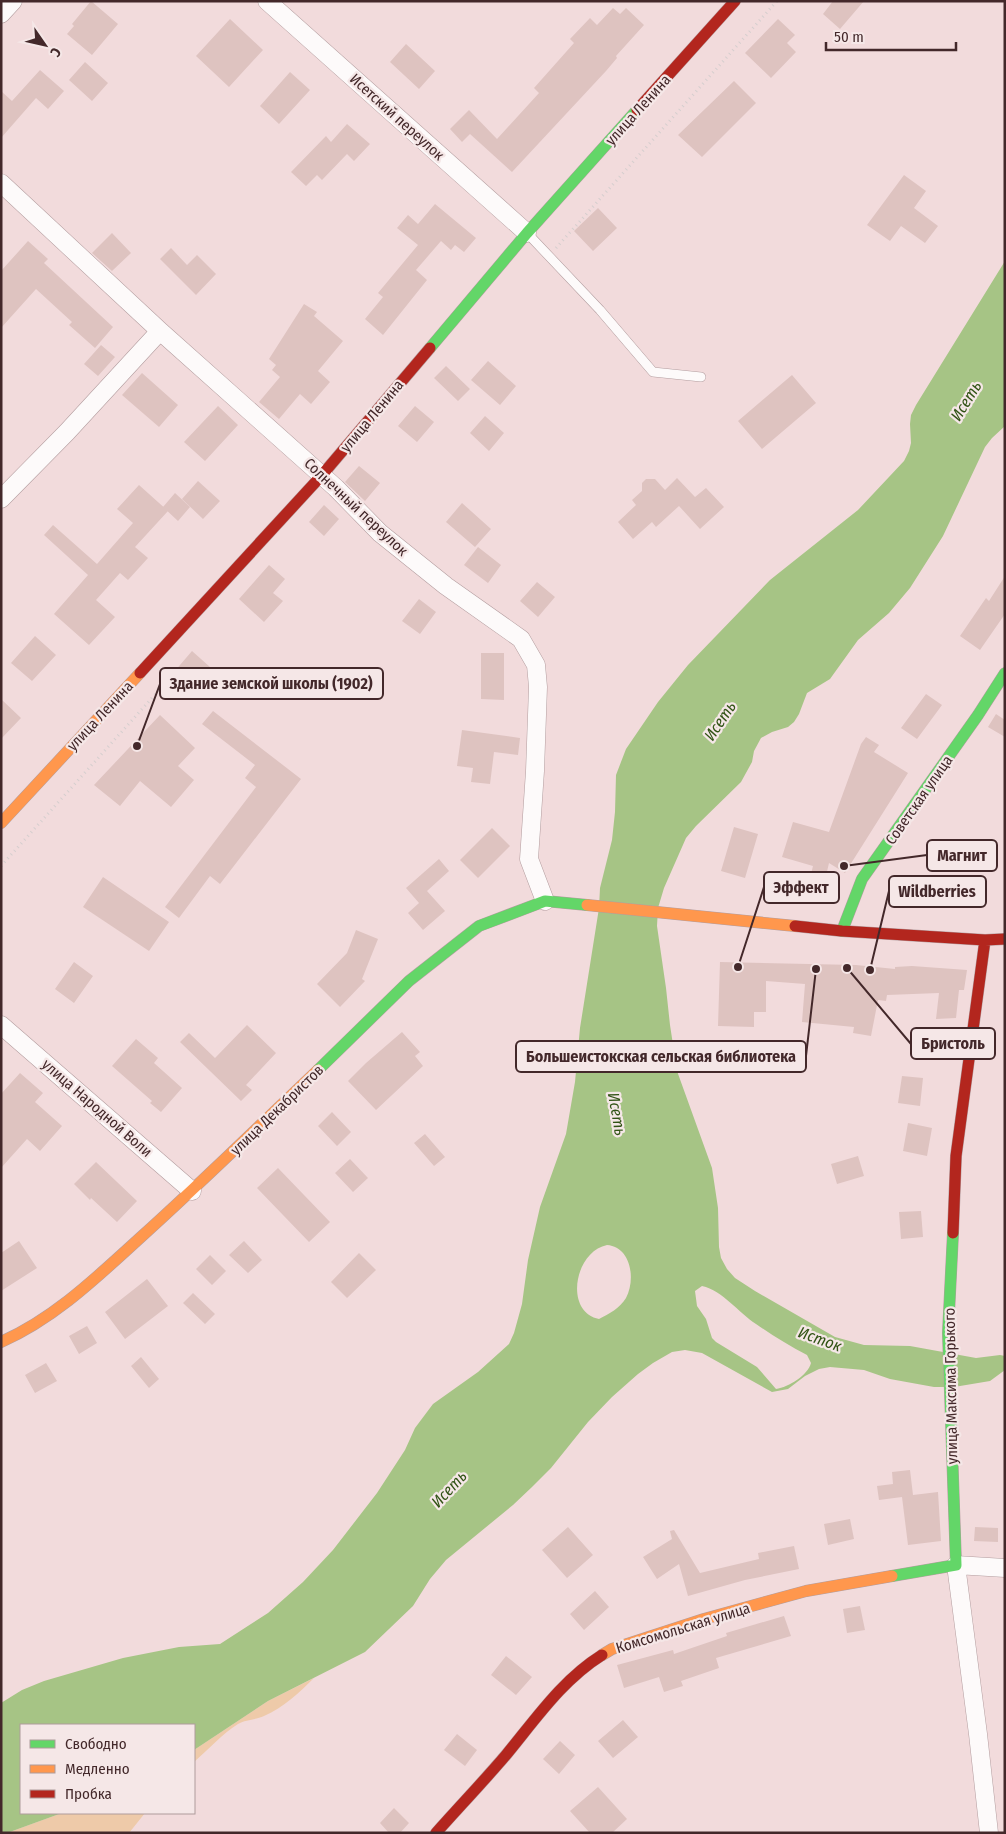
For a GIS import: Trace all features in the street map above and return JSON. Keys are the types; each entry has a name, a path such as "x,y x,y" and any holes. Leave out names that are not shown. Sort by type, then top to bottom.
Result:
{"street":[{"path":"1,14 13,1"},
{"name":"Исетский переулок","path":"268,1 527,233"},
{"name":"улица Ленина","path":"1,823 322,475 527,233 735,1"},
{"name":"Солнечный переулок","path":"1,183 160,331 322,475 380,533 446,586 521,639 536,665 538,687 536,761 529,858 545,901"},
{"path":"1,499 67,432 160,331"},
{"name":"Советская улица","path":"842,931 862,879 967,731 1005,673"},
{"name":"улица Декабристов","path":"1,1342 20,1333 78,1294 192,1191 409,981 479,926 545,901 842,931 985,940 1005,939"},
{"name":"улица Максима Горького","path":"985,940 956,1156 948,1333 956,1565 989,1833"},
{"name":"улица Народной Воли","path":"1,1025 192,1191"},
{"name":"Комсомольская улица","path":"436,1833 499,1763 564,1685 586,1665 612,1649 704,1619 806,1591 956,1565 1005,1568"}],"lane":[{"path":"527,233 600,310 653,372 701,377"}],"path":[{"path":"548,256 776,1"},
{"path":"1,866 161,688"}],"shaded area":[{"path":"314,1678 285,1704 261,1717 241,1722 232,1728 195,1761 195,1749 268,1701"},
{"path":"59,1814 144,1814 129,1833 7,1833"}],"water":[{"path":"1005,261 1005,426 985,447 943,536 910,588 889,613 858,640 830,679 807,693 794,722 788,727 761,738 754,751 752,762 741,782 686,838 664,888 658,908 657,926 677,1071 712,1168 718,1208 719,1247 721,1258 727,1269 735,1278 755,1291 835,1337 864,1345 910,1346 976,1358 1000,1355 1005,1356 1005,1370 990,1381 954,1387 934,1387 890,1379 864,1370 830,1367 819,1369 805,1376 788,1389 772,1392 702,1353 685,1350 672,1352 638,1374 612,1397 588,1422 551,1468 532,1487 446,1560 430,1579 413,1606 365,1652 268,1701 195,1749 195,1724 20,1724 20,1814 59,1814 7,1833 1,1833 1,1703 22,1690 44,1681 123,1658 179,1647 220,1644 268,1613 303,1582 333,1550 377,1493 405,1450 415,1428 433,1404 478,1372 509,1344 522,1304 528,1260 540,1207 566,1134 575,1082 580,1028 599,908 600,888 612,840 616,775 626,749 658,702 688,665 770,580 858,510 904,461 911,443 911,415","holes":["607,1245 622,1251 626,1258 631,1273 631,1282 624,1302 599,1319 588,1314 581,1305 577,1294 577,1282 587,1259 596,1250","702,1286 724,1297 756,1324 807,1355 811,1363 806,1372 792,1383 776,1389 757,1367 716,1342 712,1338 706,1319 697,1306 695,1291"]}],"building":[{"path":"91,1 118,24 92,55 67,34 74,26 72,24"},
{"path":"833,1 864,1 840,29 823,14"},
{"path":"613,8 620,14 626,8 644,25 616,56 617,58 606,71 512,172 470,134 462,142 450,129 469,110 497,139 539,93 534,88 574,43 570,39 590,18 597,25"},
{"path":"230,19 263,50 229,87 196,56"},
{"path":"778,19 795,35 787,43 796,52 771,78 745,53"},
{"path":"406,44 435,71 419,89 390,62"},
{"path":"85,62 108,83 92,101 69,80"},
{"path":"40,70 64,91 48,109 36,98 1,138 1,91 12,101"},
{"path":"290,72 310,90 279,124 260,106"},
{"path":"734,81 756,103 702,157 678,135"},
{"path":"347,124 370,144 354,161 347,154 322,180 317,175 306,186 291,172 326,136 331,142"},
{"path":"904,175 926,191 914,208 938,226 925,243 901,226 890,241 867,225"},
{"path":"435,204 476,238 464,252 455,245 451,250 441,241 416,270 427,280 383,335 365,319 383,297 378,293 418,245 397,228 408,215 418,224"},
{"path":"598,208 617,228 593,251 574,231"},
{"path":"112,233 131,253 112,271 92,253"},
{"path":"28,241 48,259 44,263 113,327 95,348 69,325 72,322 36,289 1,328 1,271"},
{"path":"171,248 187,265 197,255 216,274 196,295 160,259"},
{"path":"304,304 317,312 314,316 343,341 318,371 330,382 311,404 300,394 279,419 259,402 280,377 272,370 276,365 269,359"},
{"path":"101,345 115,357 98,376 84,364"},
{"path":"488,361 516,386 500,405 471,380"},
{"path":"446,366 470,389 458,401 434,378"},
{"path":"142,373 178,405 159,427 122,395"},
{"path":"792,375 816,403 762,449 738,421"},
{"path":"218,406 238,425 205,461 184,442"},
{"path":"415,406 434,422 417,442 398,426"},
{"path":"485,416 504,433 489,451 470,433"},
{"path":"359,466 380,483 365,501 345,482"},
{"path":"677,478 695,497 706,488 724,507 700,529 679,506 656,527 652,522 633,539 618,522 636,505 632,500 642,491 642,483 646,479 655,479 665,490"},
{"path":"198,481 220,501 203,519 182,499"},
{"path":"139,485 168,511 135,547 148,558 128,580 120,573 96,600 115,617 89,645 54,614 88,575 44,535 53,525 97,564 133,523 117,509"},
{"path":"175,493 190,507 178,521 163,507"},
{"path":"462,503 491,529 475,547 446,522"},
{"path":"324,505 339,519 324,536 309,522"},
{"path":"478,547 501,565 488,583 464,565"},
{"path":"269,565 285,579 273,593 283,601 264,622 239,599"},
{"path":"1005,576 1005,614 980,650 960,636 986,598 989,601"},
{"path":"537,582 555,597 538,617 520,601"},
{"path":"419,599 436,612 420,634 402,621"},
{"path":"35,636 56,655 32,681 11,663"},
{"path":"192,651 210,667 192,687 174,672"},
{"path":"481,653 504,653 504,700 481,699"},
{"path":"926,694 942,705 917,739 901,728"},
{"path":"1,699 21,718 1,739"},
{"path":"213,711 301,779 220,884 210,876 179,918 165,907 256,787 245,778 255,765 202,724"},
{"path":"996,714 1005,720 1005,737 988,727"},
{"path":"160,715 195,748 178,766 194,780 171,807 140,781 120,806 94,785"},
{"path":"462,730 520,738 518,755 494,752 490,784 471,782 473,768 457,766"},
{"path":"866,737 879,745 874,752 908,773 845,873 829,863 820,902 805,898 813,866 782,857 793,822 829,832 861,744"},
{"path":"734,827 758,834 745,878 721,871"},
{"path":"492,828 510,846 478,878 460,860"},
{"path":"439,859 449,871 427,891 445,911 423,930 408,913 419,903 406,888"},
{"path":"103,877 169,922 149,951 83,907"},
{"path":"356,930 378,939 362,979 365,981 340,1007 317,984 347,953"},
{"path":"74,962 93,976 74,1003 55,989"},
{"path":"720,962 856,965 895,969 895,967 912,966 967,970 964,990 959,990 956,1018 936,1019 939,993 887,995 886,1001 878,1000 871,1036 853,1033 854,1027 802,1022 805,984 766,981 766,1012 754,1012 754,1027 718,1026"},
{"path":"247,1025 276,1053 246,1085 252,1090 241,1101 180,1042 189,1033 215,1058"},
{"path":"402,1032 420,1052 415,1056 423,1066 376,1110 348,1081"},
{"path":"136,1039 158,1058 154,1063 182,1088 161,1112 150,1103 152,1101 112,1066"},
{"path":"20,1073 43,1093 35,1102 62,1126 40,1151 27,1139 1,1168 1,1094"},
{"path":"902,1076 923,1078 920,1106 898,1103"},
{"path":"332,1112 351,1132 337,1146 318,1126"},
{"path":"908,1123 932,1128 927,1156 903,1151"},
{"path":"425,1134 445,1157 434,1166 414,1143"},
{"path":"858,1156 864,1176 837,1184 831,1164"},
{"path":"350,1159 368,1178 353,1192 335,1173"},
{"path":"96,1162 137,1201 117,1222 74,1184"},
{"path":"278,1168 330,1222 309,1242 257,1188"},
{"path":"921,1211 923,1237 901,1239 899,1212"},
{"path":"19,1241 37,1268 1,1291 1,1253"},
{"path":"244,1241 262,1260 248,1273 229,1255"},
{"path":"359,1253 376,1270 347,1298 331,1282"},
{"path":"210,1255 226,1271 212,1285 196,1269"},
{"path":"147,1279 168,1306 125,1339 105,1312"},
{"path":"193,1293 215,1314 205,1324 183,1303"},
{"path":"87,1326 97,1343 79,1354 69,1336"},
{"path":"141,1357 159,1379 149,1388 131,1366"},
{"path":"46,1363 57,1381 35,1393 25,1375"},
{"path":"910,1470 913,1495 938,1492 941,1541 908,1545 902,1497 879,1500 877,1486 893,1484 892,1472"},
{"path":"850,1519 854,1539 828,1545 824,1524"},
{"path":"568,1527 593,1555 567,1578 542,1550"},
{"path":"975,1527 998,1528 998,1542 974,1541"},
{"path":"674,1530 700,1573 759,1559 758,1553 794,1546 799,1569 745,1580 688,1596 679,1564 657,1579 643,1557 672,1539 670,1531"},
{"path":"595,1591 609,1607 584,1630 570,1614"},
{"path":"860,1606 865,1630 847,1633 843,1609"},
{"path":"784,1616 791,1636 716,1658 719,1668 681,1681 683,1686 664,1692 659,1677 624,1688 617,1665 673,1650 674,1654 727,1636 726,1633"},
{"path":"506,1656 532,1677 516,1695 491,1675"},
{"path":"623,1720 638,1737 613,1758 598,1741"},
{"path":"457,1734 477,1750 465,1766 444,1750"},
{"path":"560,1741 575,1755 559,1774 543,1759"},
{"path":"598,1787 627,1819 612,1833 590,1833 570,1811"},
{"path":"394,1808 409,1823 400,1833 389,1833 380,1823"}],"traffic: fast":[{"path":"430,348 527,233 637,110"},
{"path":"842,931 862,879 978,715 1005,673"},
{"path":"318,1070 409,981 479,926 545,901 587,905"},
{"path":"892,1576 956,1565 948,1333 953,1233"}],"traffic: slow":[{"path":"1,823 140,673"},
{"path":"587,905 795,926"},
{"path":"1,1342 39,1321 75,1296 186,1196 318,1070"},
{"path":"602,1655 612,1649 704,1619 806,1591 892,1576"}],"traffic: jam":[{"path":"637,110 735,1"},
{"path":"140,673 322,475 430,348"},
{"path":"795,926 842,931 985,940 1005,939"},
{"path":"953,1233 956,1156 985,940"},
{"path":"436,1833 562,1688 574,1676 602,1655"}],"place":[{"name":"Здание земской школы (1902)","path":"137,746"},
{"name":"Магнит","path":"844,866"},
{"name":"Эффект","path":"738,967"},
{"name":"Бристоль","path":"847,968"},
{"name":"Большеистокская сельская библиотека","path":"816,969"},
{"name":"Wildberries","path":"870,970"}],"water label":[{"name":"Исеть","path":"966,401"},
{"name":"Исеть","path":"720,721"},
{"name":"Исеть","path":"617,1114"},
{"name":"Исток","path":"820,1339"},
{"name":"Исеть","path":"449,1489"}]}
